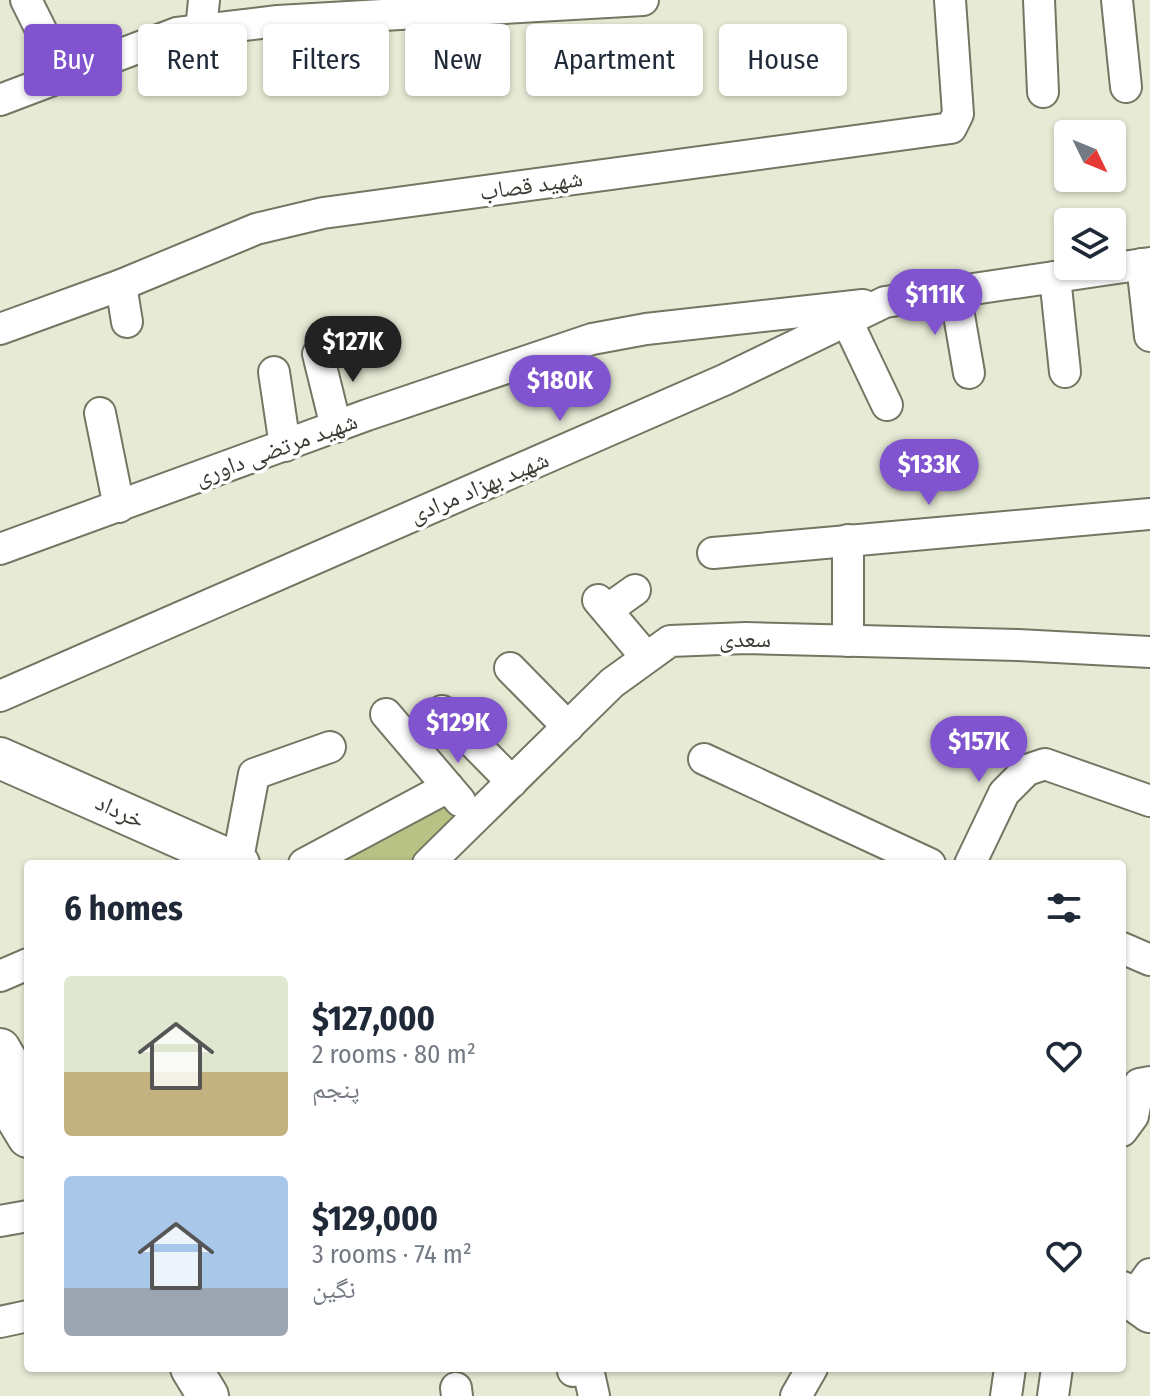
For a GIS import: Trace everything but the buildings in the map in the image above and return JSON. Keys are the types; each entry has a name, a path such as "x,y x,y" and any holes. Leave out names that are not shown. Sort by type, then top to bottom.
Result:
{"main road":[{"name":"خرداد","path":"0,758 229,860"},
{"path":"8,1077 24,1125"},
{"path":"171,1372 186,1396"},
{"path":"193,1372 208,1396"}],"street":[{"path":"26,0 38,24"},
{"path":"122,54 177,33 202,15 278,21 643,0"},
{"name":"شهید قصاب","path":"0,329 121,285 256,229 323,213 951,128 958,114 950,0"},
{"path":"1039,0 1043,92"},
{"path":"1117,0 1126,87"},
{"path":"0,100 24,91"},
{"path":"1146,263 1150,336"},
{"name":"شهید بهزاد مرادی","path":"1126,266 1146,263"},
{"name":"شهید بهزاد مرادی","path":"0,696 711,386 885,302 1054,277"},
{"path":"1055,280 1065,372"},
{"path":"121,285 127,322"},
{"path":"955,292 969,373"},
{"name":"شهید مرتضی داوری","path":"0,549 336,427 592,339 646,329 885,302"},
{"path":"847,321 887,405"},
{"path":"318,354 336,427"},
{"path":"274,372 285,446"},
{"path":"100,413 119,507"},
{"path":"713,553 1150,514"},
{"path":"848,540 848,641"},
{"path":"635,590 602,605 646,657"},
{"name":"سعدی","path":"432,860 612,683 670,641 746,638 1150,652"},
{"path":"510,668 568,727"},
{"path":"442,711 512,782"},
{"path":"386,714 475,818"},
{"path":"239,860 254,774 330,747"},
{"path":"704,759 921,860"},
{"path":"972,860 1004,793 1027,770 1045,764 1150,801"},
{"path":"311,860 448,787"},
{"path":"1126,950 1150,960"},
{"path":"0,976 24,966"},
{"path":"1126,1126 1133,1116 1139,1084 1150,1082"},
{"path":"0,1221 24,1217"},
{"path":"0,1322 24,1317"},
{"path":"589,1372 594,1396"},
{"path":"796,1396 810,1372"},
{"path":"1006,1396 1009,1372"},
{"path":"1053,1396 1056,1372"}],"green space":[{"path":"442,798 462,820 418,860 327,860"}]}
